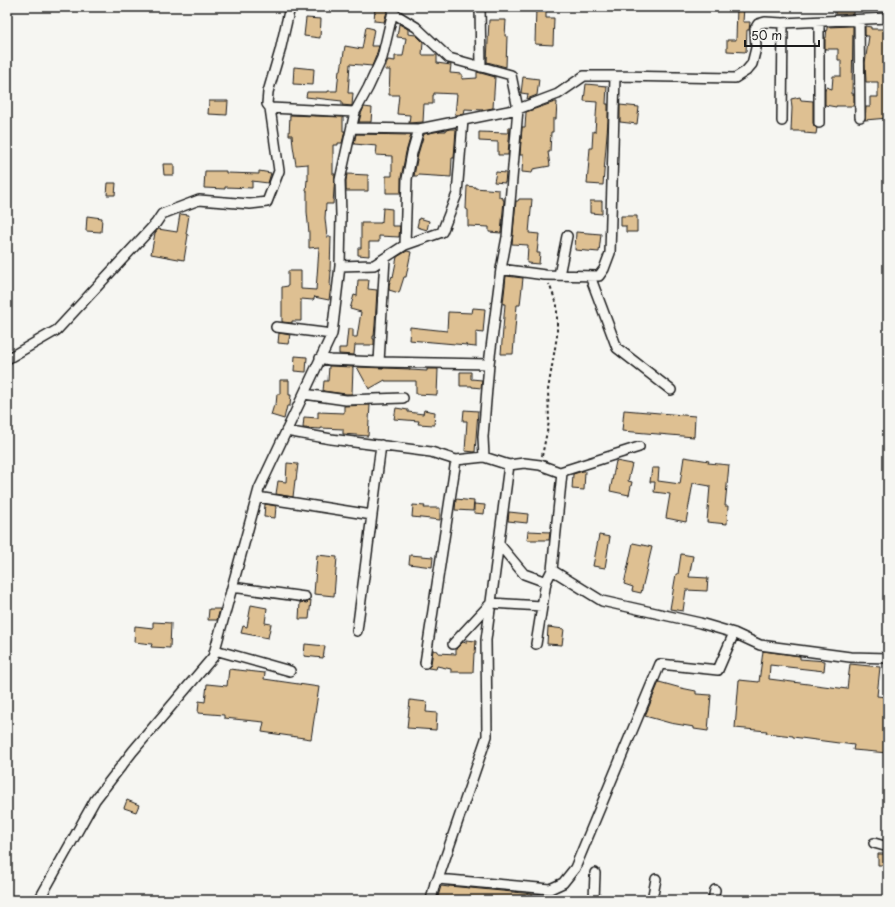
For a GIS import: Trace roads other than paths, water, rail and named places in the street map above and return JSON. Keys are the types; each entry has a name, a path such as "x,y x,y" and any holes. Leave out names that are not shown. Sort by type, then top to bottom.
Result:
{"street":[{"path":"7,359 57,330 156,223 162,214 199,200 250,204 267,202 279,171 270,108 267,104 268,92 280,51 290,7"},
{"path":"480,7 481,67"},
{"path":"39,900 95,800 133,751 213,657 259,490 332,334 340,266 340,180 355,112 382,58 394,10 416,27 448,58 511,75 518,109 507,237 501,269 489,364 483,437 484,457"},
{"path":"352,128 419,129 518,109 558,94 584,76 735,78 746,72 752,64 756,48 756,29 758,24 766,22 819,22 888,18"},
{"path":"859,20 860,118"},
{"path":"819,22 819,123"},
{"path":"782,121 783,23"},
{"path":"501,269 545,275 599,276 604,269 610,253 615,76"},
{"path":"270,108 355,112"},
{"path":"340,266 374,265 405,245 442,232 457,194 463,120"},
{"path":"405,245 407,179 412,153 419,129"},
{"path":"559,275 567,236"},
{"path":"379,362 385,258"},
{"path":"590,276 617,348 671,390"},
{"path":"276,327 332,334"},
{"path":"320,358 330,360 379,362 489,364"},
{"path":"304,394 346,400 403,398"},
{"path":"286,431 330,440 431,452 456,460 484,457 509,465 540,465 560,472 639,447"},
{"path":"357,631 381,446"},
{"path":"425,663 456,460"},
{"path":"431,900 435,883 438,879 487,736 486,640 509,465"},
{"path":"536,644 546,582 552,570 562,473 560,472"},
{"path":"257,497 372,515"},
{"path":"498,544 524,574 546,582"},
{"path":"552,570 602,601 700,623 734,633 760,646 850,657 888,658"},
{"path":"232,587 305,597"},
{"path":"491,603 542,606"},
{"path":"453,644 491,603"},
{"path":"438,879 550,889 563,883 575,868 660,664 718,670 734,633"},
{"path":"215,650 290,671"},
{"path":"874,843 888,847"},
{"path":"594,900 595,873"},
{"path":"652,900 656,879"},
{"path":"713,900 715,890"}]}
